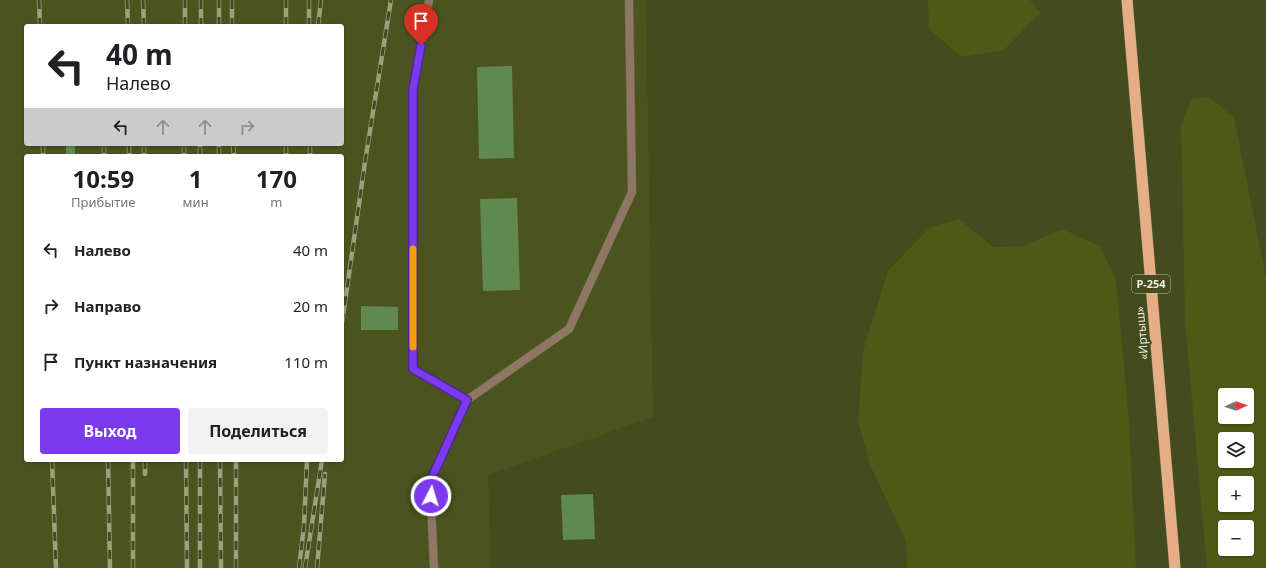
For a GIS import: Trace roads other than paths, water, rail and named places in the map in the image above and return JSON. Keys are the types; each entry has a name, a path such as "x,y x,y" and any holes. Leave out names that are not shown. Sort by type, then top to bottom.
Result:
{"highway":[{"name":"«Иртыш»","path":"1127,0 1174,568"}],"lane":[{"path":"429,0 413,89 413,369 467,400"},
{"path":"434,568 430,482 467,400 570,329 632,192 629,0"}],"railway":[{"path":"39,0 40,24"},
{"path":"127,0 128,24"},
{"path":"143,0 144,24"},
{"path":"185,0 185,24"},
{"path":"201,0 201,24"},
{"path":"219,0 219,24"},
{"path":"232,0 232,24"},
{"path":"286,0 286,24"},
{"path":"309,0 309,24"},
{"path":"318,24 321,0"},
{"path":"344,309 365,162 391,0"},
{"path":"43,146 43,154"},
{"path":"104,146 104,154"},
{"path":"129,146 129,154"},
{"path":"144,146 144,154"},
{"path":"184,146 184,154"},
{"path":"200,146 200,154"},
{"path":"219,146 219,154"},
{"path":"233,146 234,154"},
{"path":"286,146 286,154"},
{"path":"310,146 310,154"},
{"path":"52,462 56,568"},
{"path":"108,462 110,568"},
{"path":"133,462 133,568"},
{"path":"145,462 145,474"},
{"path":"186,462 187,568"},
{"path":"200,462 200,568"},
{"path":"220,462 221,568"},
{"path":"236,462 236,568"},
{"path":"299,568 304,526 307,462"},
{"path":"305,568 322,462"},
{"path":"317,568 325,474"}]}
